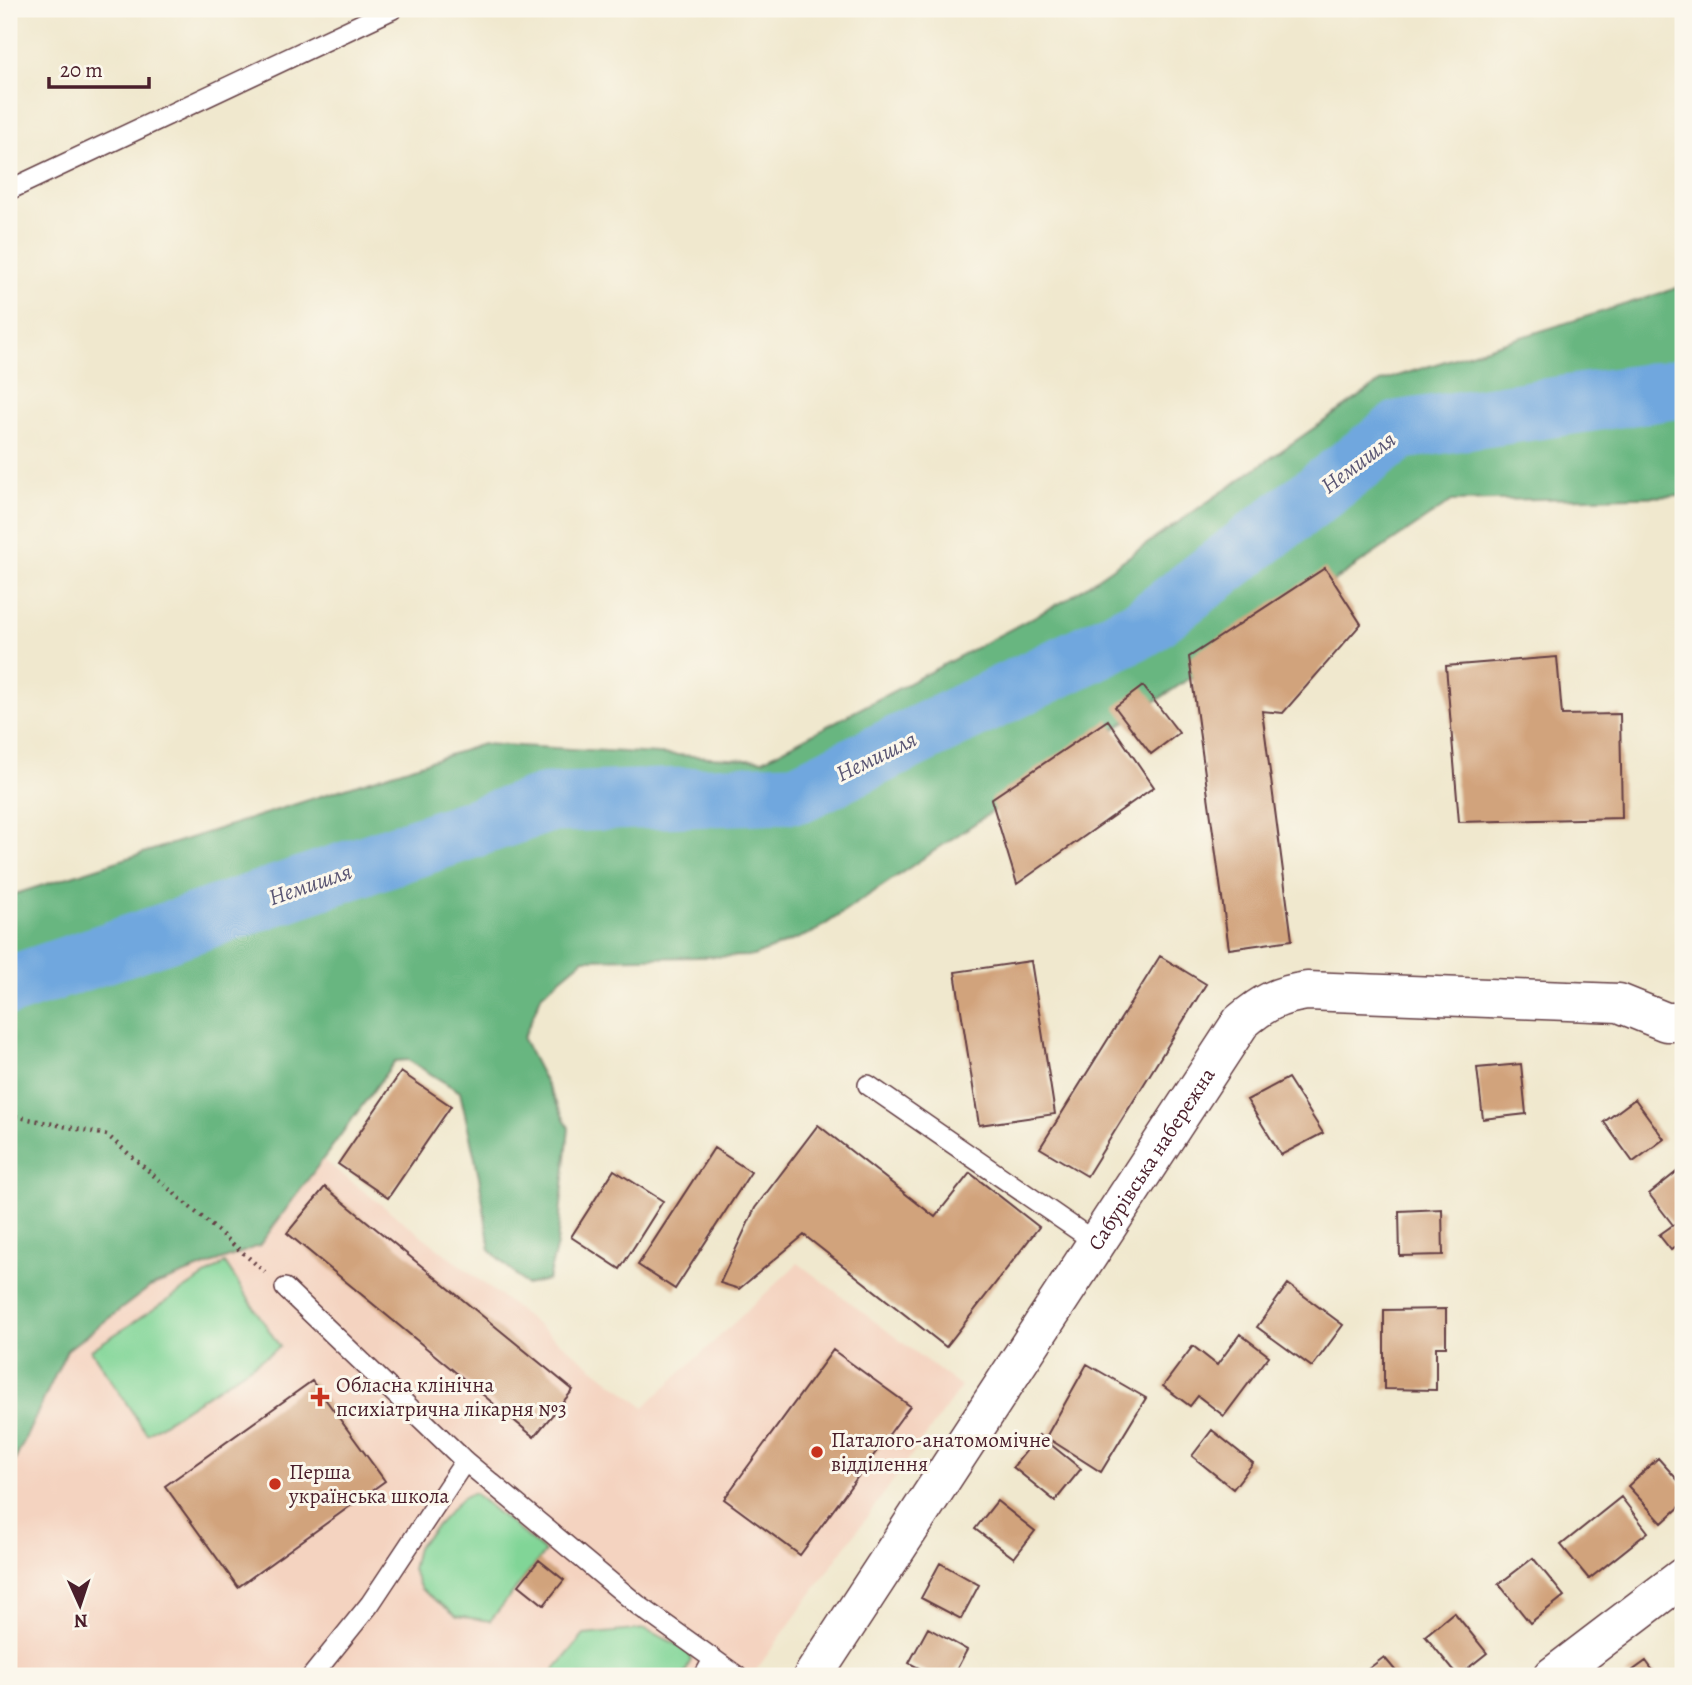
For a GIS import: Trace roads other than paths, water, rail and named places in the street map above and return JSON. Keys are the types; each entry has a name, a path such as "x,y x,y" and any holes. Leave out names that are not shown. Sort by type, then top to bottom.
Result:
{"street":[{"name":"Сабурівська набережна","path":"813,1676 1241,1022 1260,1006 1282,995 1307,991 1619,1003 1678,1030"},
{"path":"1553,1676 1683,1577"}],"lane":[{"path":"9,190 393,9"},
{"path":"869,1085 1095,1242"},
{"path":"285,1289 465,1461 638,1605 709,1668 737,1676"},
{"path":"312,1676 370,1604 465,1461"}],"waterway":[{"name":"Немишля","path":"9,986 547,803 799,793 1143,627 1400,430 1683,388"}],"place":[{"name":"Обласна клінічна психіатрична лікарня №3","path":"320,1397"},
{"name":"Паталого-анатомомічне відділення","path":"817,1452"},
{"name":"Перша українська школа","path":"275,1484"}]}
